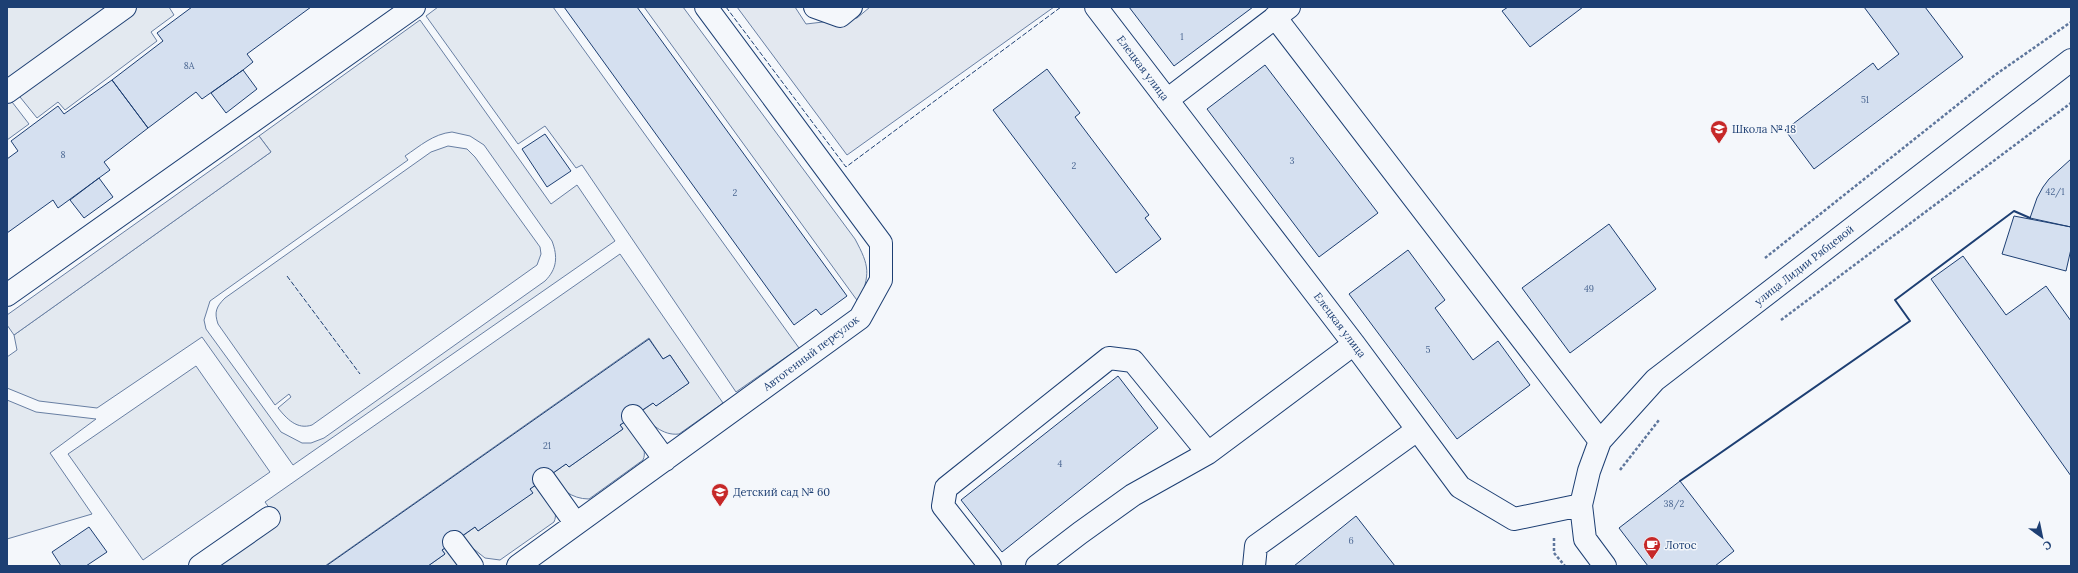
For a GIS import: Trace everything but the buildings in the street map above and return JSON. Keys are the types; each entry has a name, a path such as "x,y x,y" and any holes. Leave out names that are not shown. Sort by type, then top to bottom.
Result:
{"street":[{"path":"7,92 125,7"},
{"path":"7,294 414,7"},
{"name":"Автогенный переулок","path":"518,566 860,318 881,280 881,243 706,7"},
{"path":"815,7 840,16 851,7"},
{"name":"Елецкая улица","path":"1096,7 1354,344 1460,487 1514,519 1581,505"},
{"path":"1167,100 1282,12 1600,441"},
{"name":"улица Лидии Рябцевой","path":"1581,505 1589,471 1600,441 1655,380 2071,60"},
{"path":"1037,566 1133,495 1208,453 1354,344"},
{"path":"990,566 943,506 946,488 1109,358 1133,361 1208,453"},
{"path":"633,416 666,460"},
{"path":"1254,566 1256,546 1417,430"},
{"path":"544,479 576,524"},
{"path":"1581,505 1585,539 1604,566"},
{"path":"200,566 269,518"},
{"path":"454,542 472,566"}],"path":[{"path":"1780,321 2071,103"},
{"path":"1620,471 1663,414"}],"shaded area":[{"path":"7,7 125,7 7,92"},
{"path":"134,7 169,7 174,15 151,32 157,41 65,110 58,102 37,118 16,92"},
{"path":"438,7 553,7 799,348 736,392 582,165 576,168 545,126 518,144 426,16"},
{"path":"644,7 683,7 855,239 864,257 867,270 867,277 859,303"},
{"path":"737,7 795,7 806,24 857,18 870,7 1054,7 847,155"},
{"path":"420,20 551,204 577,185 615,241 293,465 202,337 97,408 39,401 7,388 7,357 17,350 14,335 271,152 259,136","holes":["452,132 470,136 484,145 552,241 556,258 552,272 545,281 324,438 311,443 302,443 281,432 206,329 204,320 210,301 408,160 405,156 427,141 439,135"]},
{"path":"9,98 29,124 7,140 7,99"},
{"path":"259,136 271,152 14,335 7,325 7,315"},
{"path":"448,146 467,149 475,157 540,247 541,254 537,265 312,425 297,425 285,416 278,408 291,397 289,394 275,405 218,324 216,313 218,307 225,298 431,152"},
{"path":"620,254 723,403 679,434 667,433 652,425 639,413 653,403 656,406 689,383 670,355 663,359 649,338 325,566 215,566 279,521 265,502"},
{"path":"196,366 270,472 143,560 68,454"},
{"path":"7,400 36,412 96,419 50,453 92,514 7,539"},
{"path":"627,421 642,445 644,450 643,460 589,499 583,499 571,495 557,485 549,476 566,464 569,467 623,429 620,425"},
{"path":"539,483 554,507 554,522 500,560 485,558 460,538 475,527 478,531 532,493 530,489"},
{"path":"449,545 462,566 428,566 445,554 442,550"}],"fence":[{"path":"726,7 846,167 1061,7"},
{"path":"287,276 360,374"}],"wall":[{"path":"1680,481 1910,321 1895,300 2014,211 2030,218"}],"place":[{"name":"Школа № 18","path":"1719,144"},
{"name":"Детский сад № 60","path":"720,507"},
{"name":"Лотос","path":"1652,560"}]}
